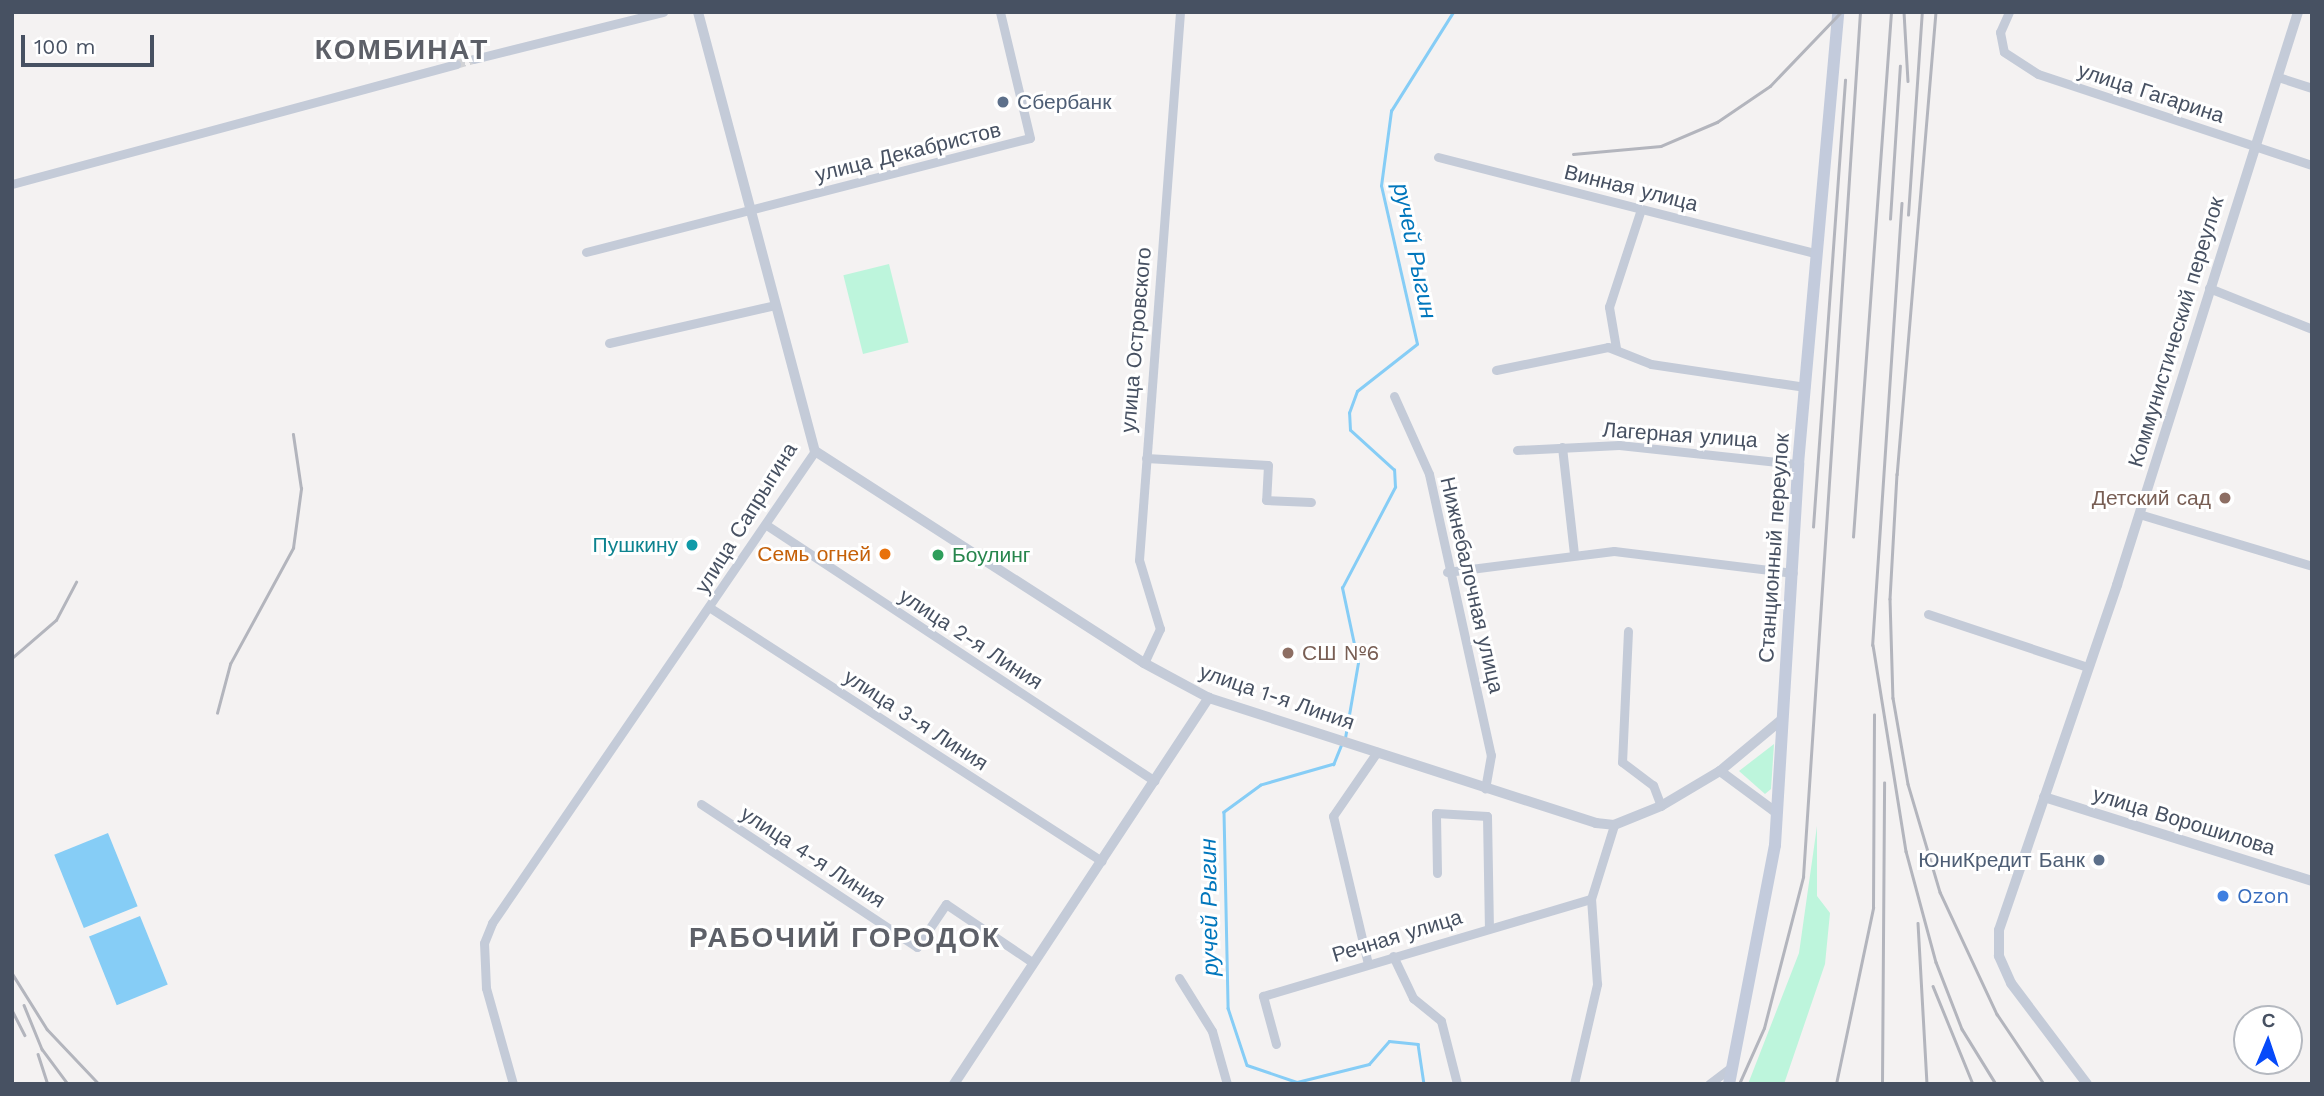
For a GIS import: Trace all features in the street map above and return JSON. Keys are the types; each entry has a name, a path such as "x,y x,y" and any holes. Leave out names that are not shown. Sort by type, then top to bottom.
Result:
{"main road":[{"name":"Станционный переулок","path":"1729,1084 1730,1068 1770,879 1777,813 1780,721 1793,572 1798,464 1838,12"}],"street":[{"path":"474,59 663,12"},
{"name":"улица Сапрыгина","path":"513,1084 484,963 484,943 501,909 712,609 815,451 698,12"},
{"name":"улица Декабристов","path":"750,210 1030,138 1000,12"},
{"name":"улица Островского","path":"1144,663 1160,629 1139,569 1180,12"},
{"name":"улица Гагарина","path":"2009,12 2000,32 2004,51 2038,74 2312,165"},
{"name":"Коммунистический переулок","path":"2087,1084 2011,983 1997,942 2139,514 2298,12"},
{"path":"12,184 456,64"},
{"path":"2278,77 2312,88"},
{"name":"Винная улица","path":"1438,157 1816,253"},
{"path":"1616,348 1609,307 1640,209"},
{"path":"586,252 750,210"},
{"path":"2209,288 2312,329"},
{"path":"609,343 775,304"},
{"path":"1496,370 1616,348 1651,363 1805,387"},
{"name":"Нижнебалочная улица","path":"1394,396 1429,474 1447,572 1491,755 1485,788"},
{"path":"1562,447 1574,554"},
{"name":"Лагерная улица","path":"1517,450 1562,447 1684,449 1798,464"},
{"name":"улица 1-я Линия","path":"815,451 1144,663 1209,698 1315,730 1485,788 1614,825"},
{"path":"1146,458 1268,465 1266,500 1311,502"},
{"path":"2139,514 2312,566"},
{"name":"улица 2-я Линия","path":"768,526 1155,782"},
{"path":"1447,572 1614,551 1793,572"},
{"name":"улица 3-я Линия","path":"712,609 1102,861"},
{"path":"1928,614 2087,667"},
{"path":"1628,631 1622,762 1653,785 1661,806"},
{"path":"954,1084 1032,962 1209,698"},
{"path":"1574,1084 1597,984 1591,900 1614,825 1661,806 1720,771 1780,721"},
{"path":"1368,964 1334,816 1377,752"},
{"path":"1720,771 1777,813"},
{"name":"улица Ворошилова","path":"2044,797 2312,881"},
{"name":"улица 4-я Линия","path":"701,804 917,947 946,904 1032,962"},
{"path":"1437,873 1432,817 1487,816 1489,926"},
{"name":"Речная улица","path":"1276,1044 1263,996 1489,926 1591,900"},
{"path":"1393,956 1413,998 1441,1021 1457,1084"},
{"path":"1179,978 1212,1031 1227,1084"},
{"path":"1709,1084 1730,1068"}],"green space":[{"path":"889,264 909,343 863,354 843,275"},
{"path":"1774,744 1771,789 1765,794 1739,771"},
{"path":"1817,826 1817,896 1830,913 1825,964 1784,1084 1748,1084 1799,953"}],"water":[{"path":"108,833 138,906 84,928 54,855"},
{"path":"140,916 168,985 117,1005 89,937"}],"waterway":[{"name":"ручей Рыгин","path":"1345,738 1358,663 1342,588 1395,487 1394,470 1350,430 1349,413 1357,391 1417,344 1381,186 1391,111 1453,12"},
{"name":"ручей Рыгин","path":"1342,744 1334,764 1261,785 1224,812 1228,1008 1247,1065 1297,1082 1369,1064 1389,1041 1418,1044 1424,1084"}],"tunnel":[{"path":"456,64 474,59"}],"railway":[{"path":"1573,154 1661,146 1717,122 1770,86 1841,12"},
{"path":"1739,1084 1764,1028 1803,877 1860,12"},
{"path":"1853,537 1891,12"},
{"path":"1904,12 1908,81"},
{"path":"1908,215 1922,12"},
{"path":"1936,12 1897,474 1890,599 1893,698 1908,784 1940,892 1997,1014 2044,1084"},
{"path":"1890,219 1900,66"},
{"path":"1813,527 1845,80"},
{"path":"1902,203 1873,645 1906,851 1936,962 1962,1029 1996,1084"},
{"path":"217,713 230,664 293,548 301,489 293,435"},
{"path":"12,658 56,620 76,582"},
{"path":"1836,1084 1873,908 1874,715"},
{"path":"1882,1084 1884,783"},
{"path":"1918,923 1927,1084"},
{"path":"12,973 47,1029 99,1084"},
{"path":"1933,986 1973,1084"},
{"path":"24,1005 42,1049 68,1084"},
{"path":"12,1010 25,1035"},
{"path":"38,1054 48,1084"}],"place":[{"name":"Сбербанк","path":"1003,102"},
{"name":"Детский сад","path":"2225,498"},
{"name":"Пушкину","path":"692,545"},
{"name":"Семь огней","path":"885,554"},
{"name":"Боулинг","path":"938,555"},
{"name":"СШ №6","path":"1288,653"},
{"name":"ЮниКредит Банк","path":"2099,860"},
{"name":"Ozon","path":"2223,896"}],"district":[{"name":"КОМБИНАТ","path":"402,50"},
{"name":"РАБОЧИЙ ГОРОДОК","path":"845,938"}]}
